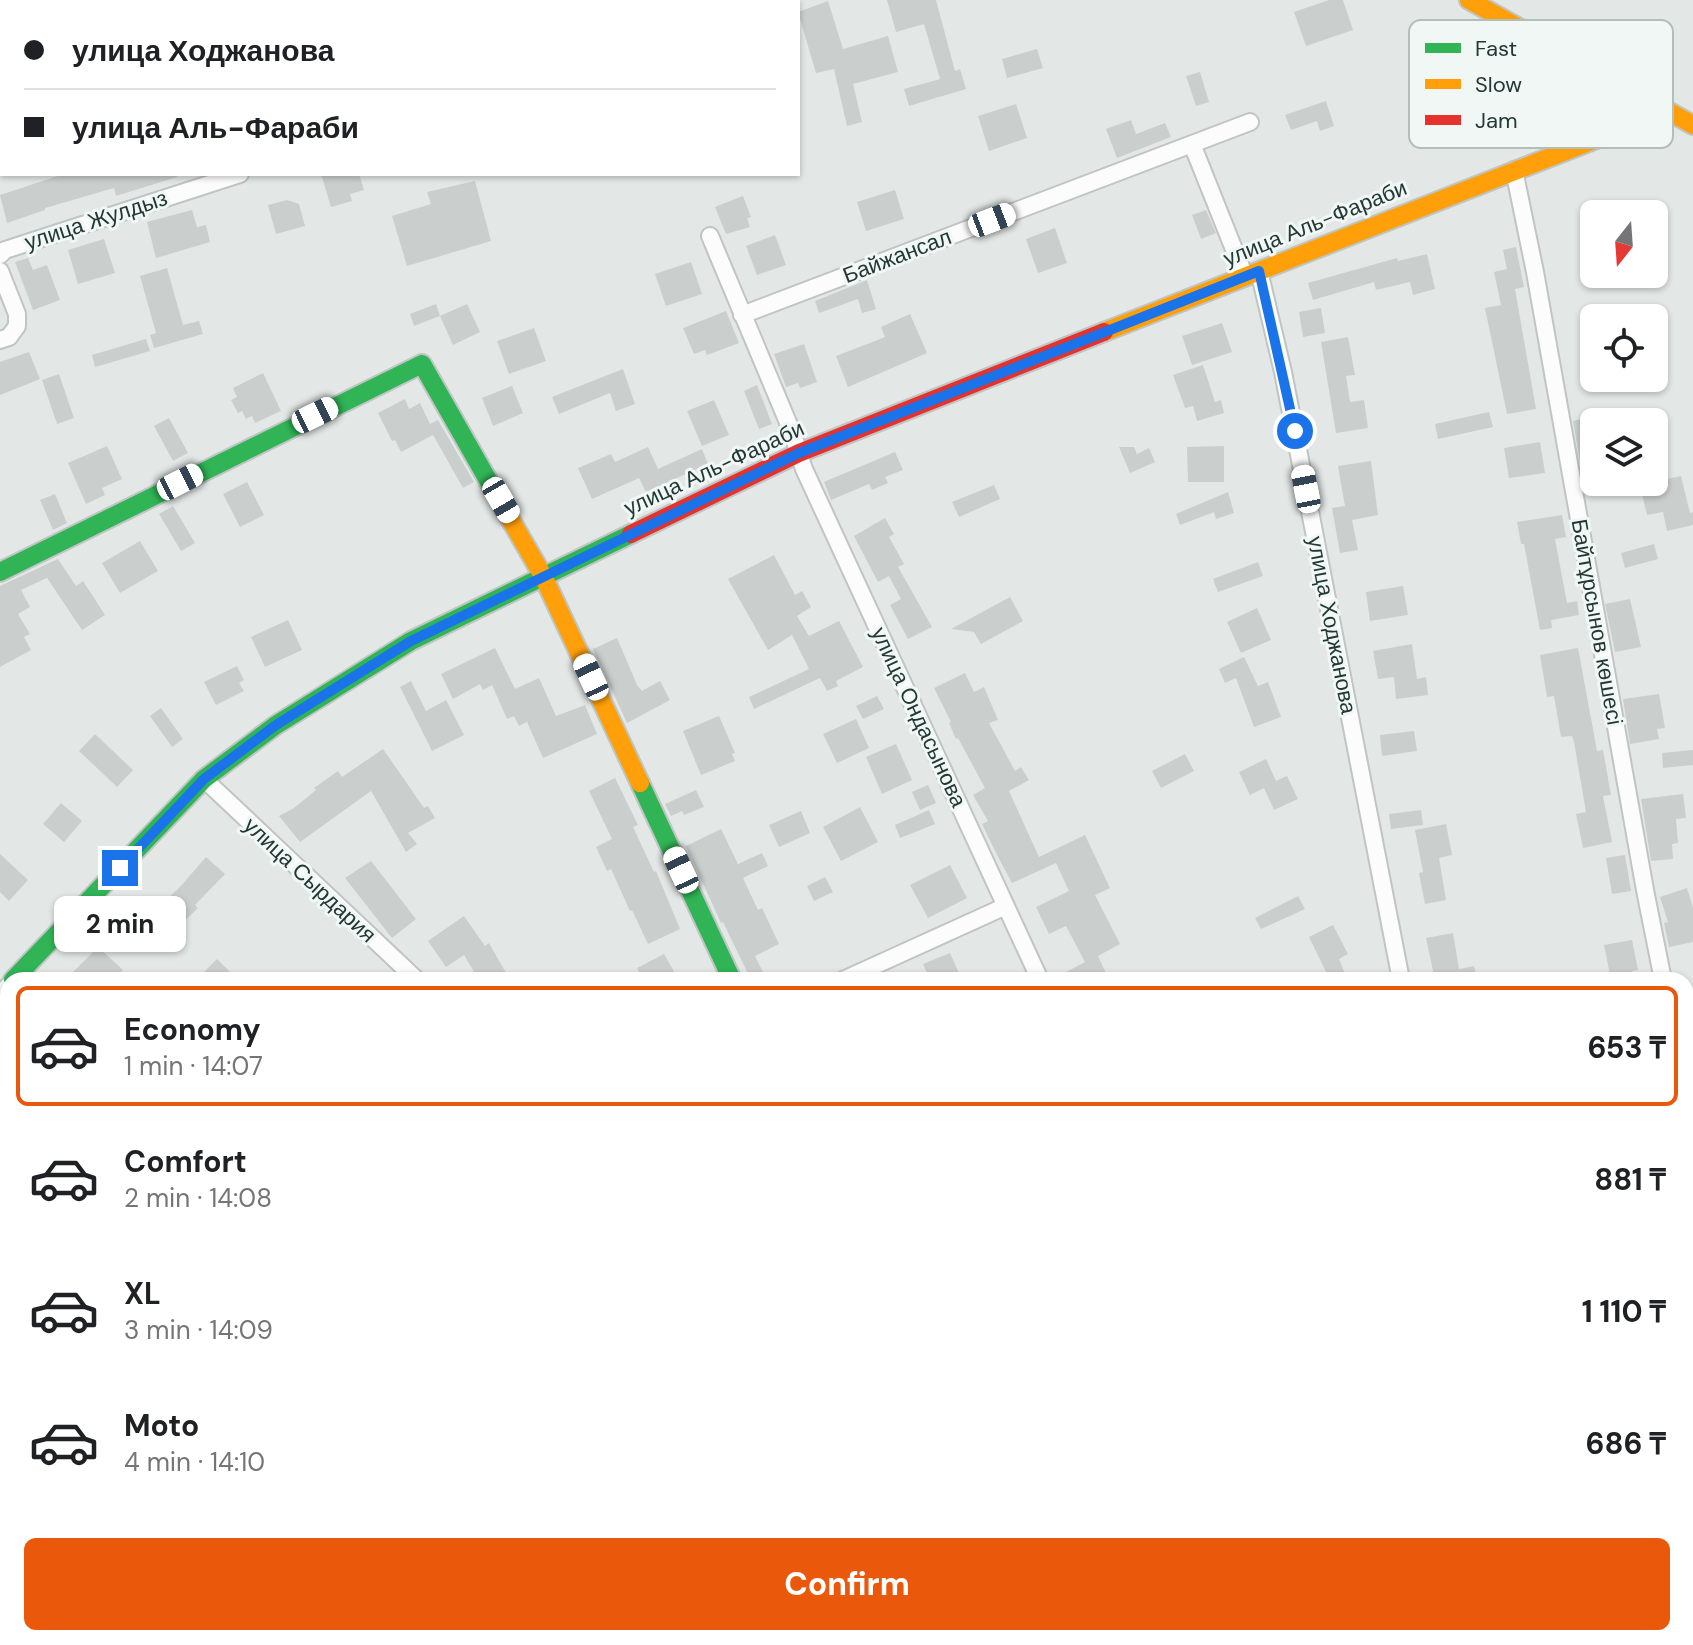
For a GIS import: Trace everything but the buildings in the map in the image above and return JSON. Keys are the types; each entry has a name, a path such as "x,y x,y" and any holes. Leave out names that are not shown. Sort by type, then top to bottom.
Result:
{"street":[{"path":"1469,0 1505,20"},
{"path":"1673,114 1693,125"},
{"name":"Байжансал","path":"742,315 1250,122"},
{"path":"1192,144 1252,274"},
{"name":"улица Аль-Фараби","path":"21,972 204,779 276,725 411,641 799,453 1571,148"},
{"name":"Байтұрсынов көшесі","path":"1514,170 1661,972"},
{"name":"улица Жулдыз","path":"0,255 5,250 234,176"},
{"path":"710,236 799,453"},
{"path":"0,271 17,314 17,326 9,337 0,340"},
{"name":"улица Ходжанова","path":"1252,274 1283,372 1399,972"},
{"path":"0,572 422,364 543,576 728,972"},
{"name":"улица Ондасынова","path":"799,453 1036,972"},
{"name":"улица Сырдария","path":"204,779 409,972"},
{"path":"861,972 1006,906"}],"traffic: fast":[{"path":"0,572 422,364 505,510"},
{"path":"21,972 204,779 276,725 411,641 631,534"},
{"path":"640,783 728,972"}],"traffic: slow":[{"path":"1469,0 1505,20"},
{"path":"1673,114 1693,125"},
{"path":"1104,332 1574,148"},
{"path":"505,510 543,576 640,783"}],"traffic: jam":[{"path":"631,534 799,453 1104,332"}],"route":[{"path":"120,868 204,779 276,725 411,641 715,491 799,453 1259,271 1295,431"}]}
